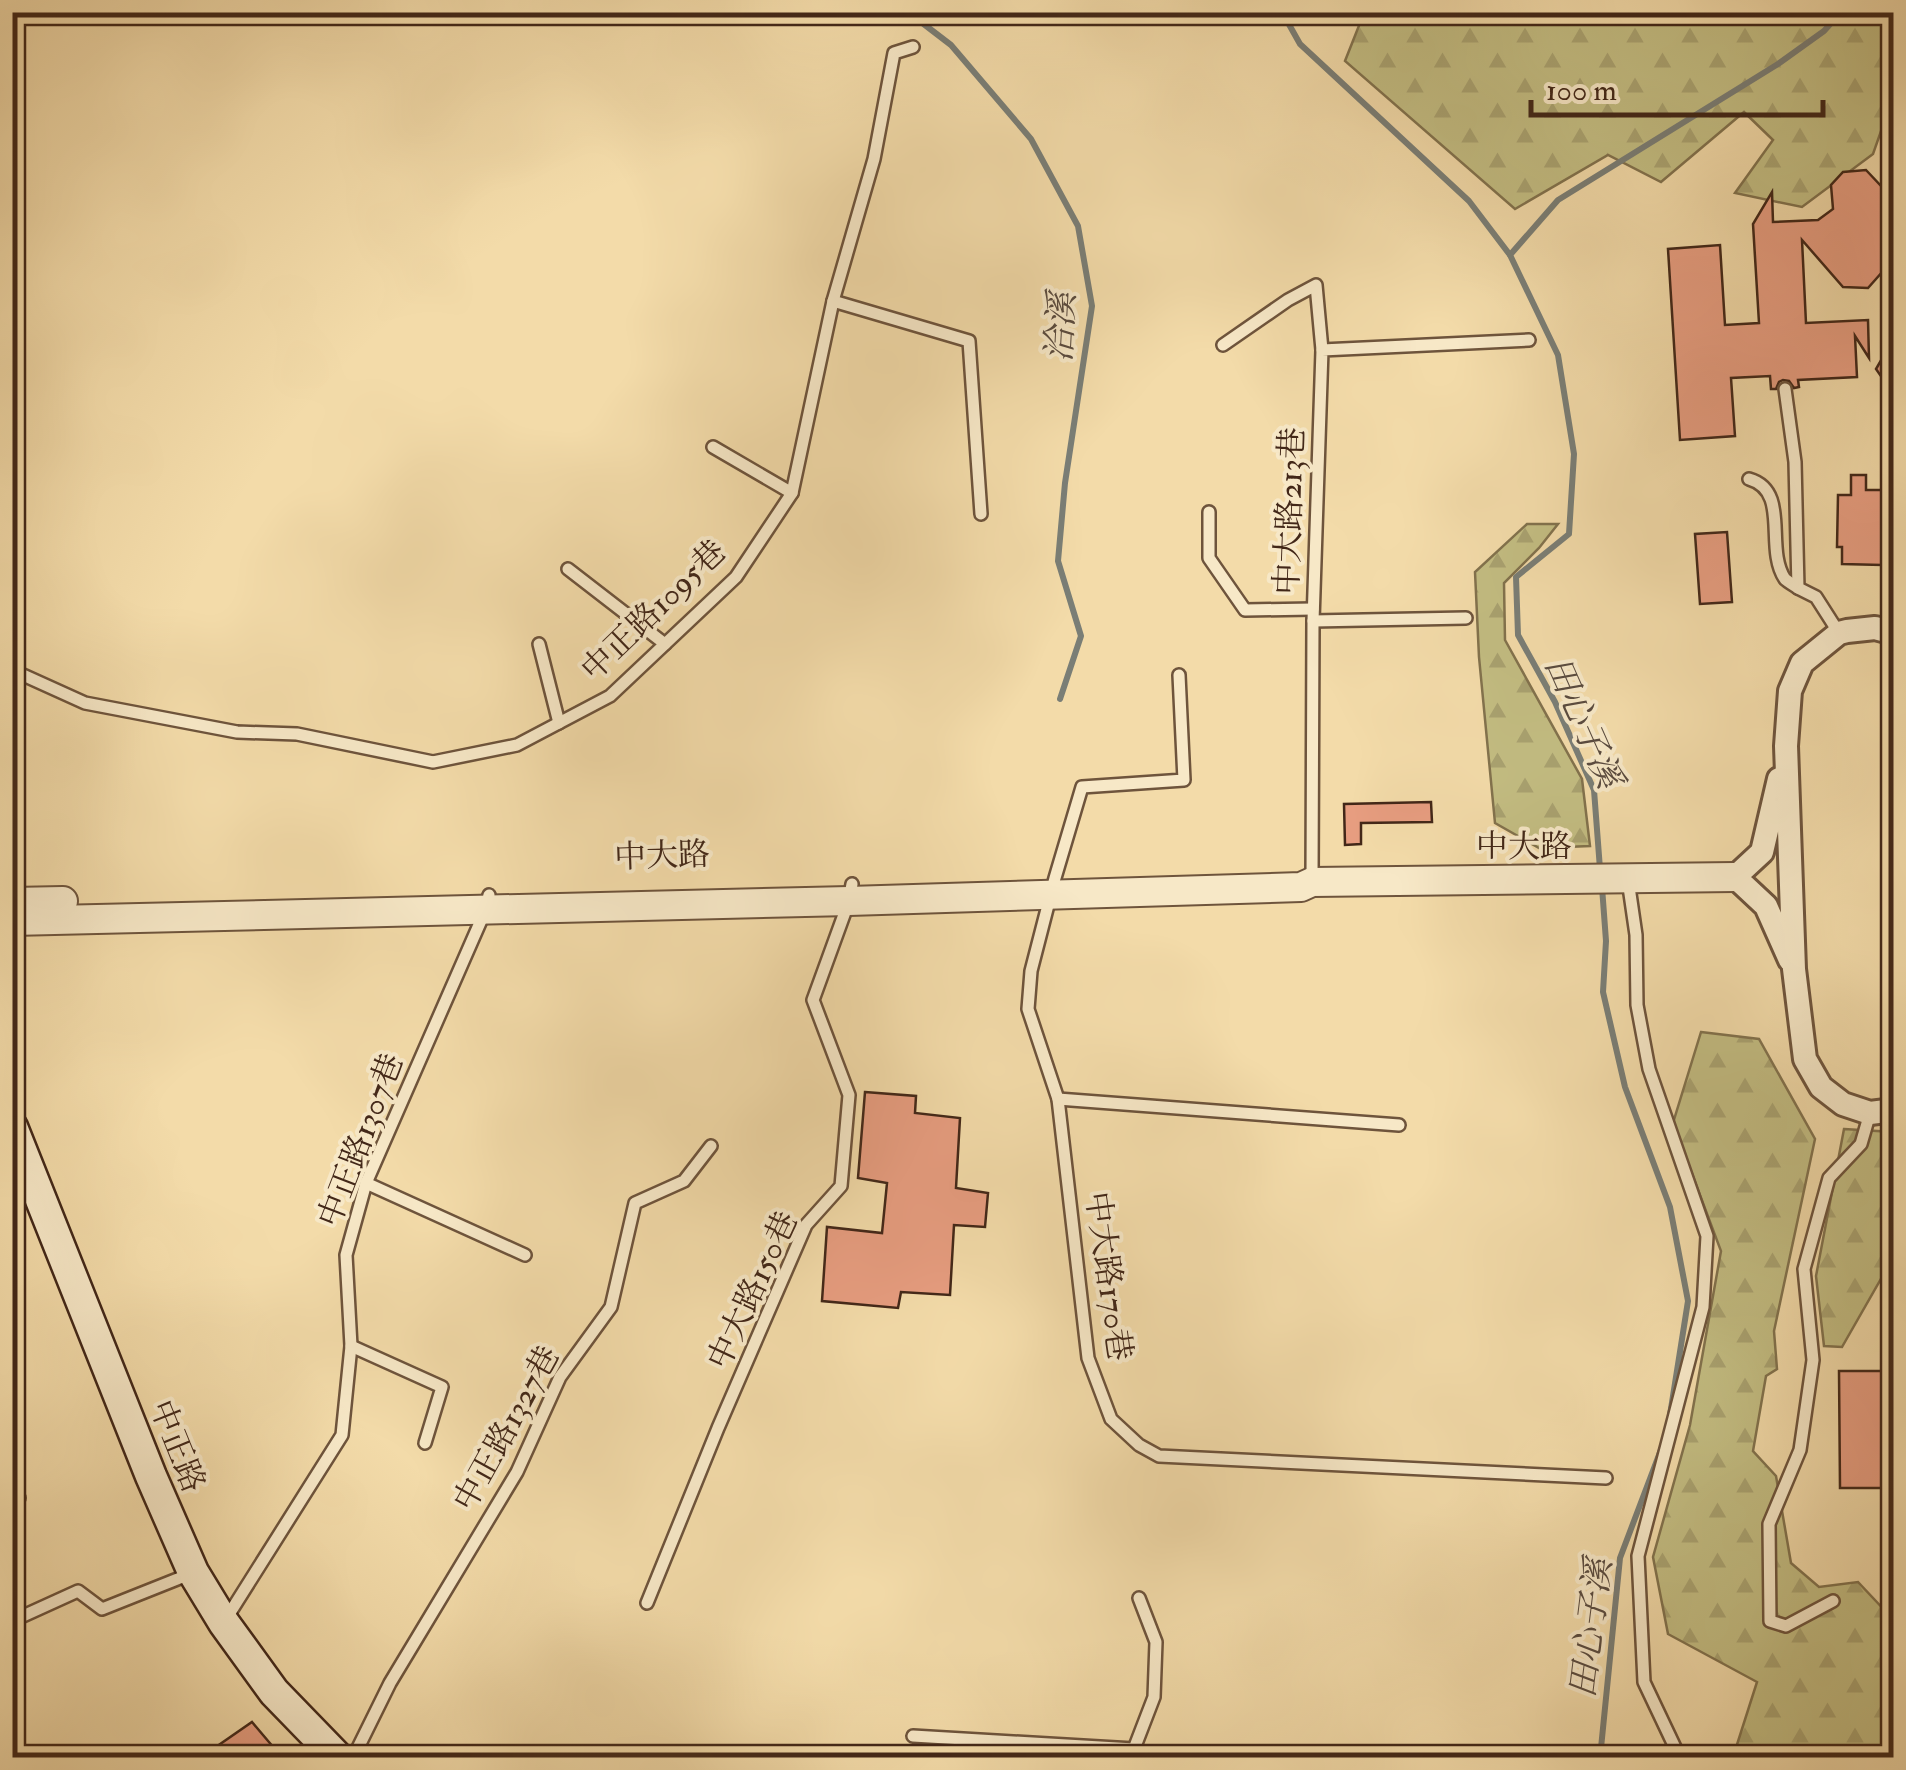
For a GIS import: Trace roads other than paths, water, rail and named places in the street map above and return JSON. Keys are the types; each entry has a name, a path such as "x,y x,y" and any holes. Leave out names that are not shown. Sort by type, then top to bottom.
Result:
{"main road":[{"name":"中正路","path":"12,1127 150,1476 194,1572 224,1623 274,1692 338,1758"}],"street":[{"path":"1882,1111 1843,1104 1821,1087 1805,1059 1794,969 1786,746 1790,691 1802,663 1838,634 1875,628 1894,633"},
{"path":"1786,746 1762,852 1736,877 1766,906 1794,969"},
{"name":"中大路","path":"487,902 1053,886 1301,887 1312,882 1736,877"},
{"path":"12,902 487,902"},
{"path":"12,921 487,902"}],"lane":[{"name":"中正路1095巷","path":"12,670 85,703 236,732 296,734 433,762 517,745 610,696 736,577 792,492 833,301 874,159 894,53 912,47"},
{"name":"中大路213巷","path":"1223,345 1316,285 1322,350 1313,615 1312,882"},
{"path":"833,301 969,340 982,514"},
{"path":"1322,350 1529,340"},
{"path":"1784,388 1796,462 1798,588"},
{"path":"712,447 792,492"},
{"path":"1749,479 1762,483 1773,498 1778,556 1786,580 1816,597 1838,634"},
{"path":"1209,512 1209,558 1246,610 1466,618"},
{"path":"568,569 665,644"},
{"path":"539,644 559,723"},
{"name":"中大路170巷","path":"1179,675 1184,780 1082,786 1031,971 1028,1009 1058,1099 1088,1358 1111,1420 1139,1445 1159,1456 1606,1478"},
{"path":"1623,880 1636,934 1637,1005 1649,1069 1706,1236 1704,1307 1638,1556 1644,1682 1680,1758"},
{"name":"中大路150巷","path":"647,1603 806,1224 840,1186 849,1095 812,1000 851,892"},
{"name":"中正路1307巷","path":"224,1623 342,1435 350,1346 346,1254 366,1183 487,902"},
{"path":"1058,1099 1398,1126"},
{"path":"1834,1602 1786,1626 1770,1620 1769,1524 1800,1450 1813,1360 1804,1269 1829,1178 1860,1144 1882,1111"},
{"name":"中正路1327巷","path":"354,1758 390,1683 517,1472 560,1376 611,1307 635,1203 684,1182 712,1146"},
{"path":"366,1183 525,1256"},
{"path":"350,1346 442,1387 426,1444"},
{"path":"12,1621 78,1591 102,1609 194,1572"},
{"path":"913,1736 1134,1753 1154,1697 1156,1642 1139,1598"}],"waterway":[{"name":"洽溪","path":"908,12 951,45 1031,139 1078,226 1092,306 1065,483 1058,561 1081,636 1060,699"},
{"name":"洽溪","path":"1282,12 1300,44 1469,201 1510,255"},
{"name":"田心子溪","path":"1600,869 1594,790 1555,702 1518,635 1516,577 1569,534 1574,454 1558,355 1510,255 1558,200 1778,64 1824,31 1841,12"},
{"name":"田心子溪","path":"1602,887 1606,941 1603,992 1625,1087 1670,1207 1688,1301 1670,1415"},
{"name":"田心子溪","path":"1600,1758 1620,1558 1662,1447"}]}
